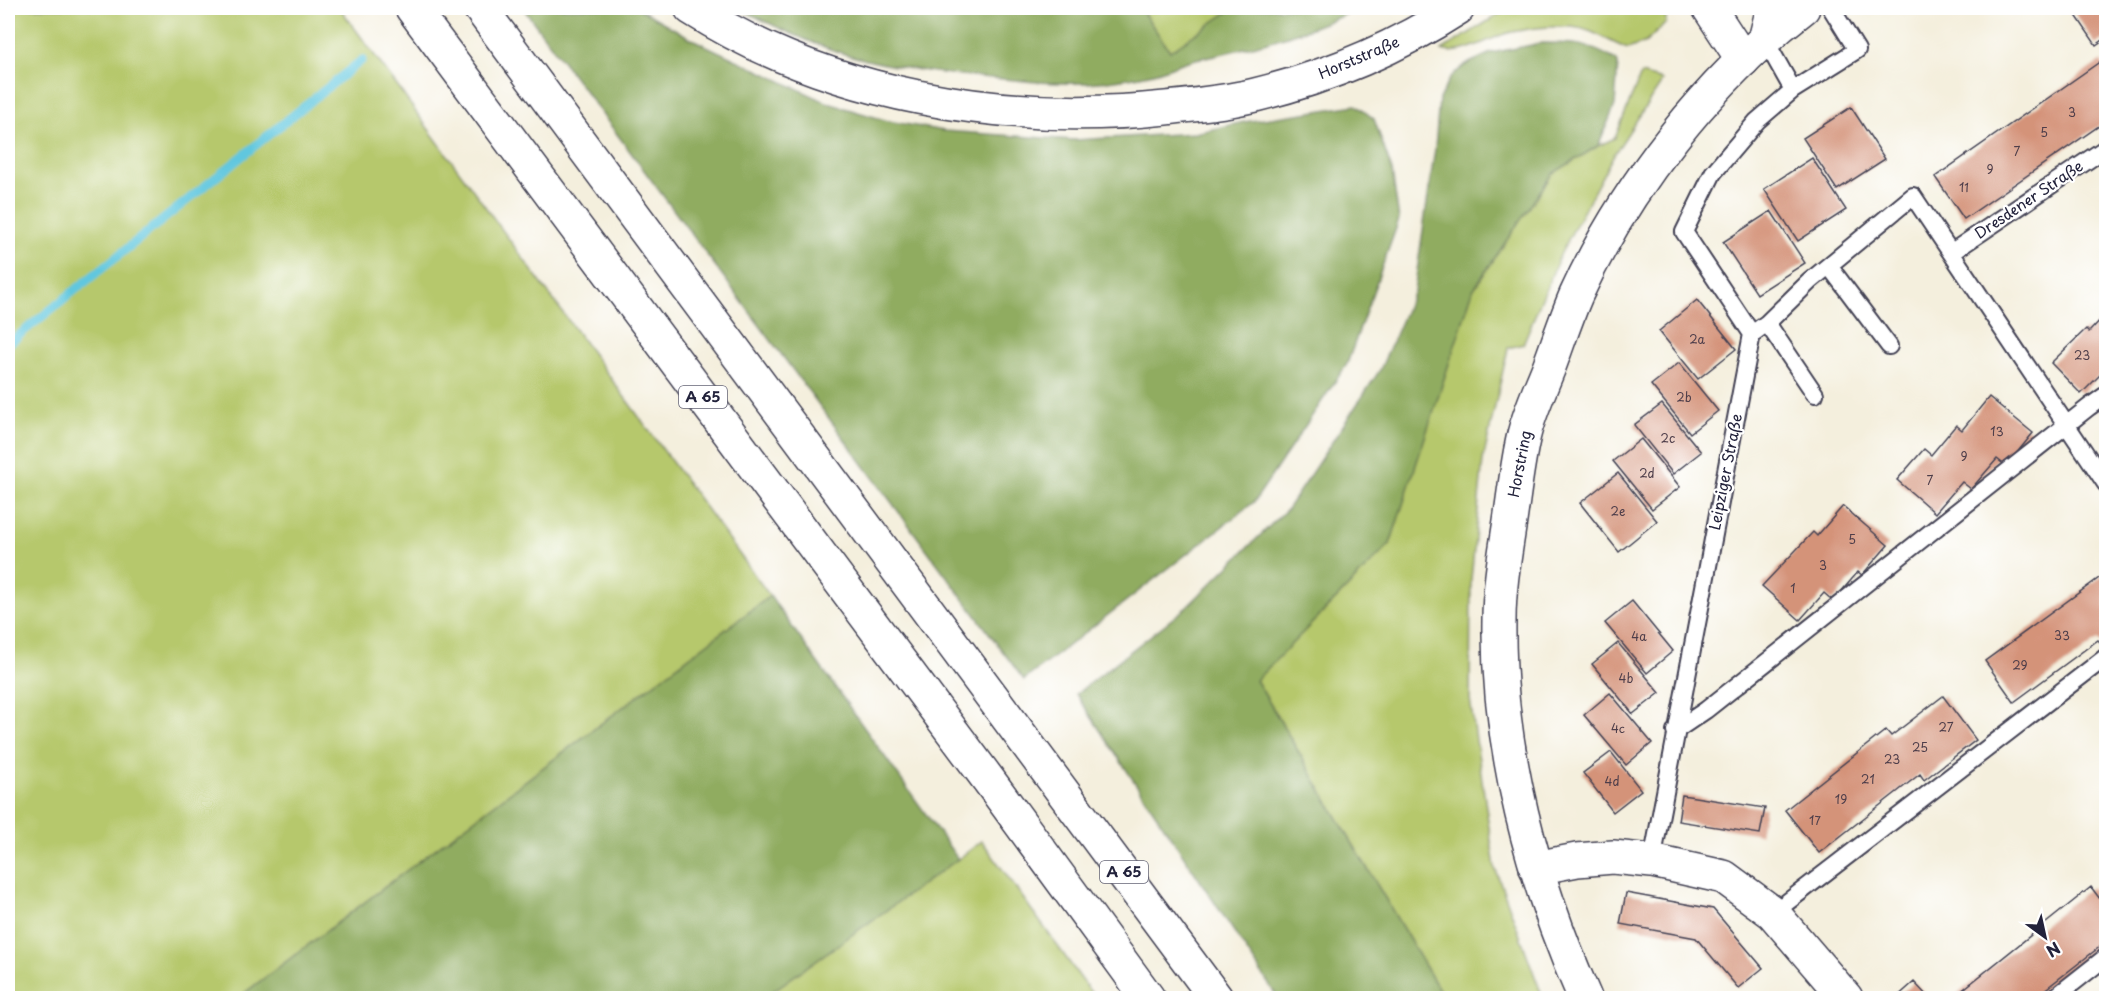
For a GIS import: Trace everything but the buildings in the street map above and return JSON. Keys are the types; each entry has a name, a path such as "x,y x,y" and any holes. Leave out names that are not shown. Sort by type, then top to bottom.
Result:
{"main road":[{"name":"A 65","path":"412,8 993,786 1148,999"},
{"name":"A 65","path":"480,8 1216,999"},
{"name":"Horststraße","path":"691,8 743,37 838,75 896,92 951,103 1027,111 1090,113 1212,103 1254,95 1308,80 1390,48 1458,8"},
{"path":"1709,8 1754,50 1773,8"},
{"name":"Horstring","path":"1585,999 1566,956 1536,868 1512,767 1501,689 1499,619 1503,568 1523,437 1576,295 1605,239 1638,185 1671,141 1754,50 1803,8"},
{"path":"1536,868 1586,859 1613,857 1652,861 1724,877 1773,913 1846,999"}],"lane":[{"path":"1831,8 1857,50 1793,90 1757,121 1713,173 1684,232 1752,334 1913,196 2106,484"},
{"path":"1754,50 1793,90"},
{"name":"Dresdener Straße","path":"1952,252 2106,148"},
{"path":"1829,266 1889,346"},
{"path":"1767,323 1815,394"},
{"name":"Leipziger Straße","path":"1652,861 1752,334"},
{"path":"1675,731 1706,710 2106,395"},
{"path":"1773,913 2106,657"},
{"path":"2054,999 2106,957"}],"green space":[{"path":"8,8 340,8 770,596 238,998 8,998"},
{"path":"523,8 638,8 694,40 828,103 888,121 944,131 1074,140 1195,133 1244,122 1356,105 1374,119 1392,171 1399,220 1347,364 1254,502 1024,680"},
{"path":"739,8 1140,8 1170,51 1234,8 1359,8 1279,39 1191,60 1157,72 1099,82 1075,83 947,74 873,62 810,42"},
{"path":"1140,8 1234,8 1170,51"},
{"path":"1509,8 1666,8 1666,23 1646,42 1628,49 1587,30 1557,27 1512,32 1458,51 1442,50"},
{"path":"1542,43 1588,47 1606,54 1618,63 1615,105 1598,146 1552,174 1473,290 1390,544 1256,680 1444,998 1278,998 1076,694 1187,607 1288,508 1380,370 1414,291 1435,149 1439,99 1451,77 1465,65 1491,53"},
{"path":"1641,74 1662,80 1613,156 1561,253 1523,344 1508,348 1483,460 1471,579 1470,699 1495,868 1543,998 1444,998 1256,680 1390,544 1473,290 1552,174 1615,138"},
{"path":"770,596 958,859 763,998 238,998"},
{"path":"982,841 1095,998 763,998 958,859"}],"waterway":[{"path":"8,344 362,60"}]}
